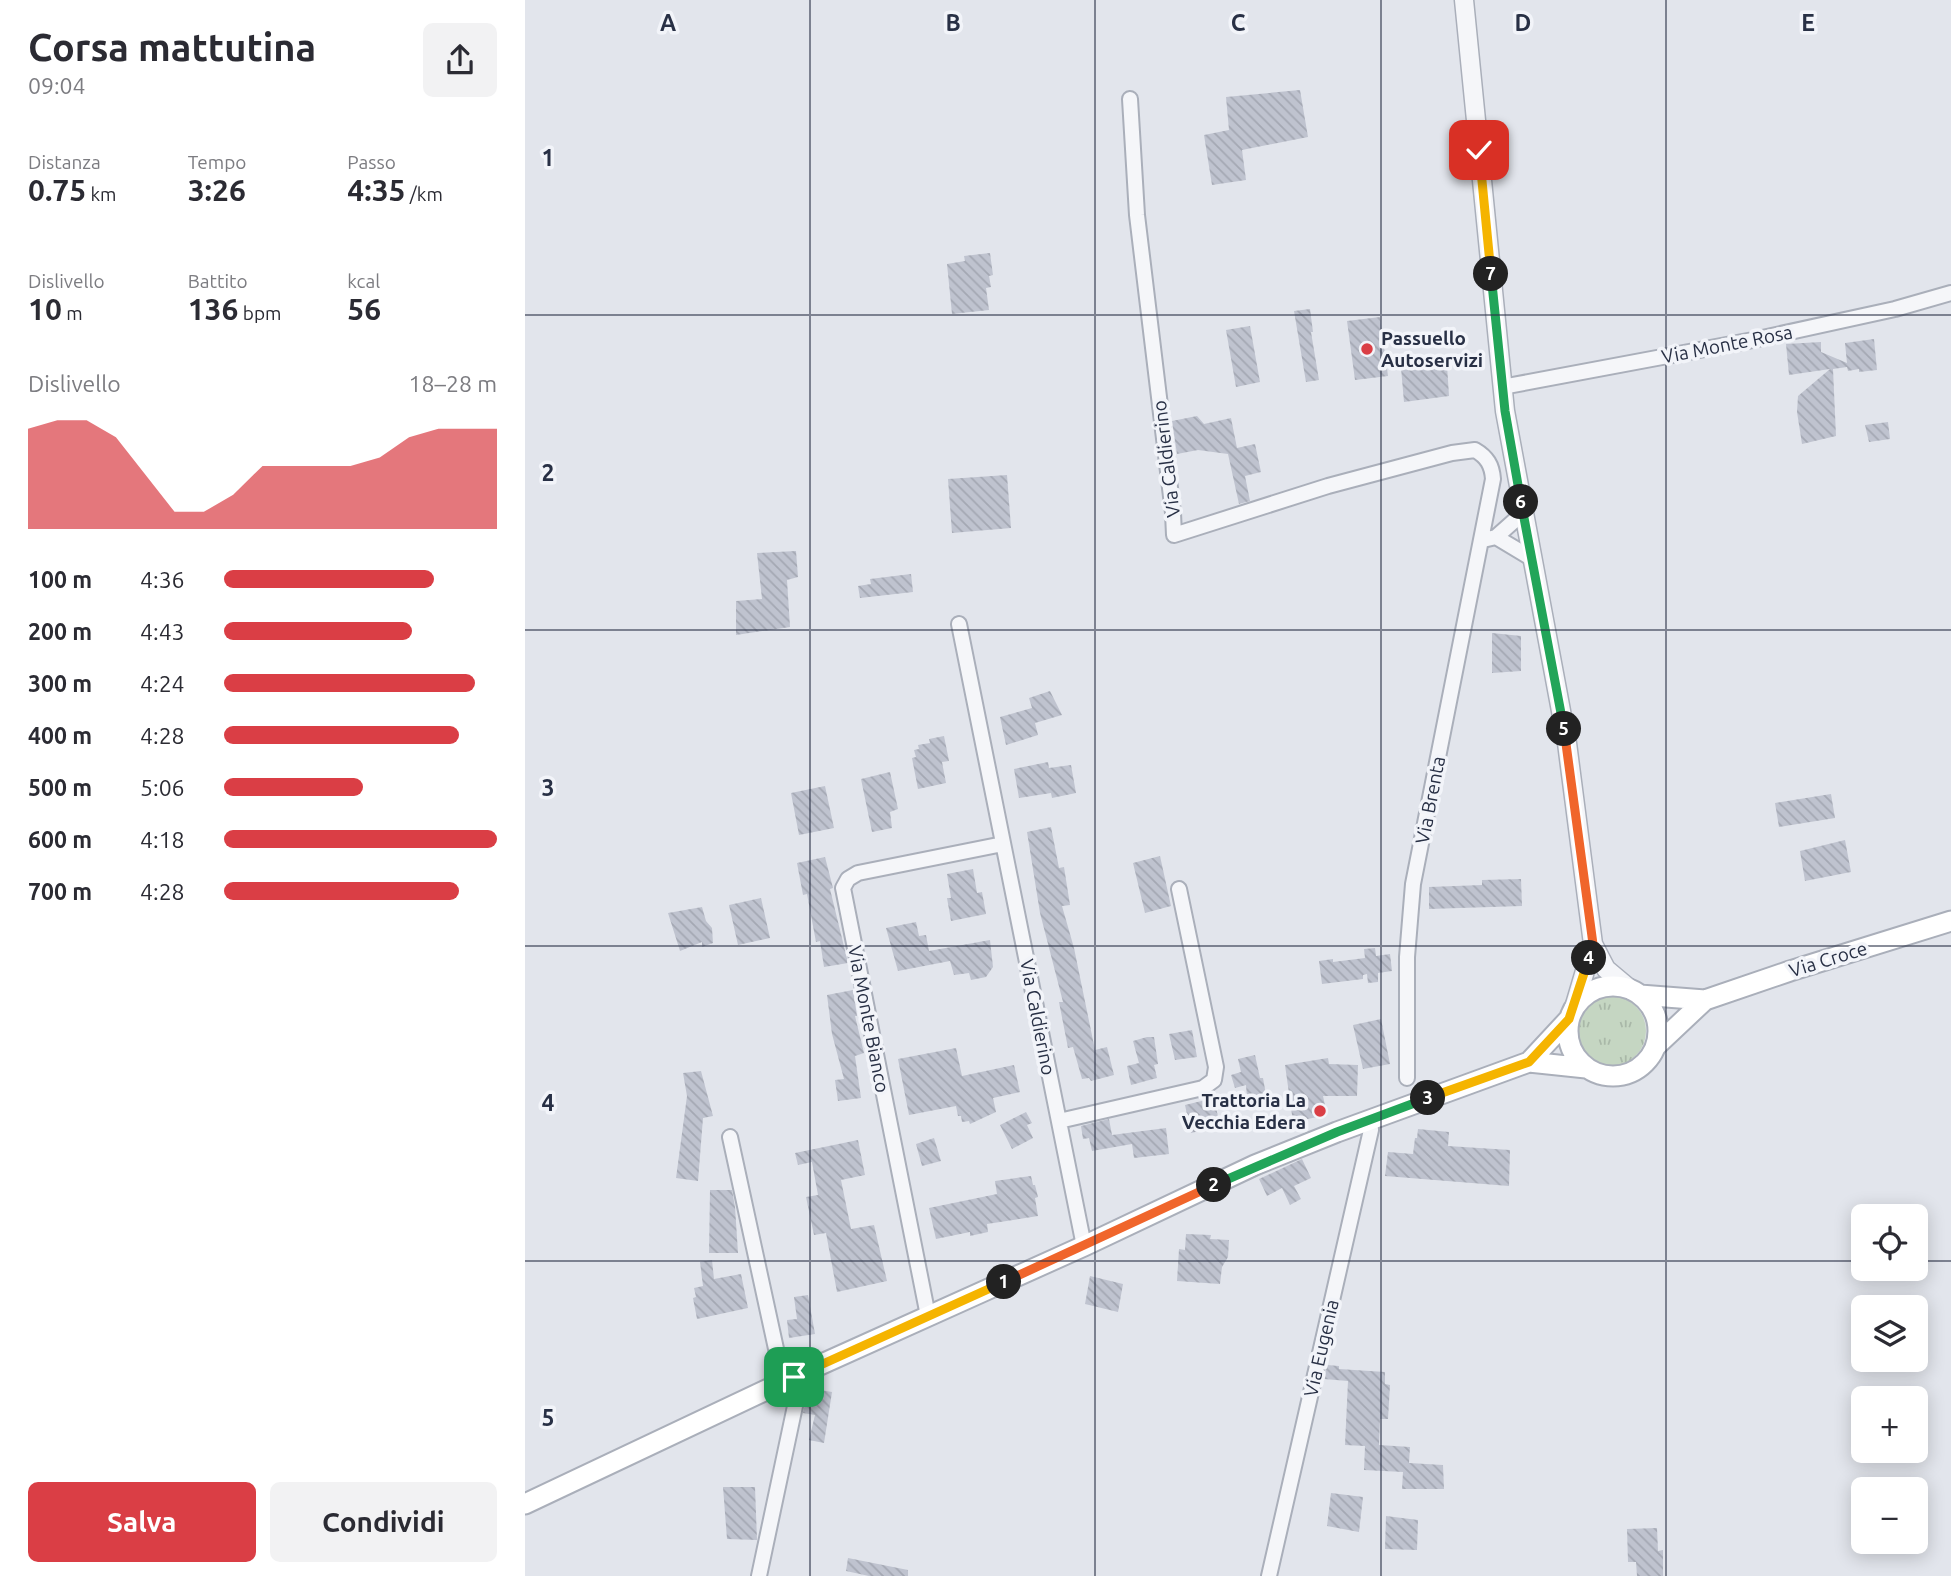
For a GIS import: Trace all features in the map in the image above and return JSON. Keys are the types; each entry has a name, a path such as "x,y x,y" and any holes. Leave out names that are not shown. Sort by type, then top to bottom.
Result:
{"main road":[{"name":"Via Croce","path":"1586,1068 1612,1077 1627,1075 1644,1063 1656,1046 1705,1000 1951,921"},
{"name":"Via Croce","path":"1529,1062 1582,998 1593,990 1618,986 1635,992 1705,1000"},
{"path":"1635,992 1650,1005 1656,1017 1656,1046"},
{"path":"1571,1013 1567,1033 1570,1046 1576,1058 1586,1068"},
{"path":"525,1504 783,1381 1255,1166 1370,1119 1529,1062 1586,1068"}],"street":[{"path":"1464,0 1502,387 1531,558 1567,743 1593,944 1606,969 1635,992"},
{"name":"Via Caldierino","path":"1130,99 1137,215 1174,536 1328,486 1452,453 1475,450 1488,461 1493,479 1490,538"},
{"name":"Via Monte Rosa","path":"1502,387 1895,310 1951,293"},
{"path":"1523,513 1490,538 1531,558"},
{"name":"Via Brenta","path":"1407,1078 1407,957 1413,884 1490,538"},
{"name":"Via Caldierino","path":"959,624 1084,1246"},
{"name":"Via Monte Bianco","path":"928,1316 843,888 848,879 857,873 1003,844"},
{"path":"1059,1121 1203,1088 1214,1080 1216,1067 1179,890"},
{"path":"1571,1013 1593,944"},
{"name":"Via Eugenia","path":"1269,1576 1371,1130 1370,1119"},
{"path":"730,1136 783,1381"},
{"path":"759,1576 802,1373"}],"green space":[{"path":"1611,996 1636,1006 1646,1031 1636,1056 1611,1066 1586,1056 1576,1031 1586,1006"}],"building":[{"path":"1300,90 1308,137 1242,150 1246,180 1212,185 1204,135 1229,130 1226,97"},
{"path":"990,253 993,275 989,276 991,287 986,288 989,310 952,314 947,264 965,261 964,256"},
{"path":"1310,309 1319,380 1306,382 1294,311"},
{"name":"Passuello Autoservizi","path":"1380,317 1388,376 1355,380 1347,321"},
{"path":"1250,326 1260,382 1236,387 1226,330"},
{"path":"1874,339 1877,370 1859,372 1859,369 1848,371 1847,367 1833,369 1836,436 1802,444 1797,412 1798,396 1830,369 1789,375 1786,344 1821,342 1821,352 1847,363 1845,343"},
{"path":"1447,365 1449,396 1404,402 1401,368"},
{"path":"1197,416 1204,424 1231,418 1237,448 1255,444 1261,472 1245,476 1250,501 1239,504 1228,454 1198,450 1177,454 1172,421"},
{"path":"1888,422 1890,439 1869,442 1865,425"},
{"path":"1007,475 1011,528 952,533 948,479"},
{"path":"796,551 798,577 787,580 790,627 736,635 736,601 762,599 757,553"},
{"path":"911,574 913,592 860,598 858,586 871,584 870,579"},
{"path":"1492,633 1521,636 1521,671 1492,673"},
{"path":"1050,691 1062,715 1035,723 1038,735 1006,745 1000,717 1032,708 1029,698"},
{"path":"944,736 949,761 942,762 946,783 918,789 912,758 916,757 914,750 919,749 918,745 930,743 929,739"},
{"path":"1048,762 1049,768 1071,765 1076,793 1052,798 1051,793 1019,798 1014,769"},
{"path":"890,772 898,809 890,812 892,828 872,832 861,779"},
{"path":"825,786 834,828 799,835 791,793"},
{"path":"1831,794 1835,818 1779,827 1775,803"},
{"path":"1051,827 1059,868 1064,867 1070,905 1062,906 1074,948 1095,1050 1107,1047 1114,1075 1091,1081 1089,1078 1082,1079 1073,1047 1068,1048 1059,1002 1063,1002 1040,913 1027,832"},
{"path":"1845,840 1851,872 1805,881 1800,851"},
{"path":"1160,856 1171,906 1145,913 1133,863"},
{"path":"825,857 848,963 824,967 820,941 816,942 807,894 803,895 797,863"},
{"path":"973,869 977,893 982,892 986,914 951,921 947,874"},
{"path":"1521,879 1522,906 1429,909 1429,887 1482,885 1482,880"},
{"path":"761,898 770,938 738,945 729,905"},
{"path":"702,907 706,921 712,928 713,943 702,947 702,942 680,951 668,913"},
{"path":"916,922 919,936 926,935 929,951 990,940 993,967 986,977 971,980 969,973 954,975 950,961 898,971 886,928"},
{"path":"1375,948 1376,956 1390,954 1392,971 1378,973 1378,982 1368,983 1367,974 1363,975 1363,979 1322,984 1319,961 1365,958 1364,949"},
{"path":"853,990 855,1016 864,1053 855,1056 861,1098 838,1101 835,1080 844,1079 832,1034 827,995"},
{"path":"1381,1019 1390,1064 1363,1069 1353,1025"},
{"path":"1192,1030 1197,1057 1175,1060 1169,1034"},
{"path":"1154,1037 1157,1078 1131,1085 1127,1066 1139,1063 1133,1041"},
{"path":"956,1048 962,1076 1014,1065 1020,1092 993,1098 996,1112 970,1124 969,1121 962,1122 956,1106 909,1115 898,1059"},
{"path":"1255,1055 1266,1095 1247,1098 1246,1085 1235,1088 1231,1075 1241,1072 1238,1059"},
{"path":"1328,1058 1329,1064 1358,1065 1357,1096 1323,1096 1327,1115 1293,1122 1285,1065"},
{"path":"701,1071 713,1116 703,1118 698,1181 676,1178 687,1096 683,1073"},
{"path":"1214,1098 1220,1126 1191,1133 1185,1105"},
{"path":"1026,1112 1032,1123 1027,1125 1033,1138 1012,1149 1000,1125"},
{"path":"1109,1119 1112,1135 1166,1128 1169,1154 1134,1158 1132,1144 1092,1151 1089,1138 1083,1139 1081,1126"},
{"path":"1418,1129 1449,1132 1448,1146 1510,1150 1509,1186 1385,1176 1388,1152 1413,1154"},
{"path":"934,1138 941,1161 922,1166 916,1144"},
{"path":"858,1140 865,1175 841,1180 851,1229 874,1225 887,1281 837,1292 826,1233 814,1235 806,1197 818,1195 812,1162 798,1165 795,1153"},
{"path":"1302,1159 1311,1178 1294,1186 1301,1199 1290,1205 1282,1188 1267,1196 1259,1179"},
{"path":"1031,1176 1038,1197 1035,1198 1038,1216 987,1224 988,1232 970,1236 970,1232 936,1239 929,1208 997,1194 995,1181"},
{"path":"710,1190 732,1190 738,1253 709,1253"},
{"path":"1186,1234 1211,1235 1210,1239 1229,1240 1228,1257 1222,1267 1220,1284 1177,1281 1179,1249 1185,1250"},
{"path":"712,1260 714,1279 741,1274 748,1308 697,1319 693,1298 696,1297 694,1288 703,1286 700,1262"},
{"path":"1090,1276 1123,1284 1118,1312 1085,1304"},
{"path":"808,1295 815,1334 789,1338 787,1320 797,1319 794,1297"},
{"path":"1327,1365 1339,1366 1339,1369 1385,1372 1385,1384 1390,1385 1388,1419 1380,1419 1379,1445 1410,1447 1409,1463 1443,1465 1444,1489 1402,1489 1403,1472 1364,1470 1365,1446 1345,1445 1348,1381 1324,1379"},
{"path":"820,1390 832,1392 824,1443 809,1440 815,1415 803,1413 808,1391 819,1393"},
{"path":"723,1487 755,1487 757,1540 727,1539"},
{"path":"1331,1493 1363,1497 1359,1532 1327,1526"},
{"path":"1386,1516 1418,1520 1417,1550 1385,1549"},
{"path":"1657,1528 1658,1551 1663,1550 1663,1576 1637,1576 1636,1562 1628,1562 1627,1529"},
{"path":"848,1558 908,1570 908,1576 869,1576 846,1571"}],"place":[{"name":"Passuello Autoservizi","path":"1367,349"},
{"name":"Trattoria La Vecchia Edera","path":"1320,1111"}],"route":[{"path":"794,1377 1255,1166 1370,1119 1529,1062 1569,1019 1593,944 1567,743 1505,411 1479,150"}]}
